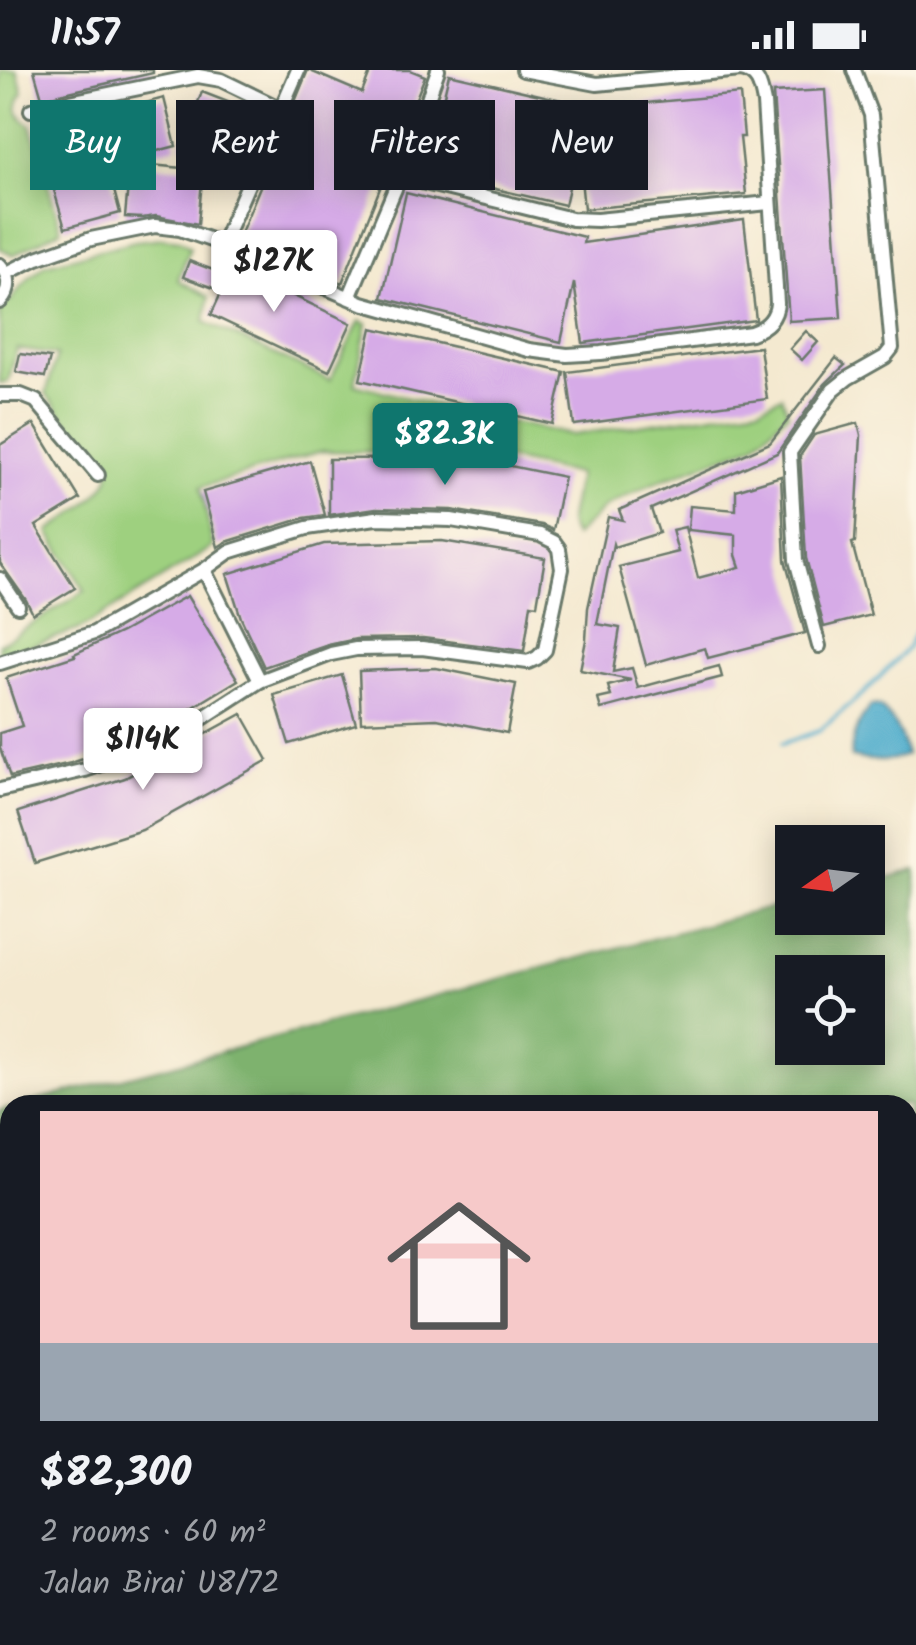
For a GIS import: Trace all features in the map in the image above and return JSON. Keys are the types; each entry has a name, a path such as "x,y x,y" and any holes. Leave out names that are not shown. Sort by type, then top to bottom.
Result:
{"street":[{"path":"284,100 298,70"},
{"path":"427,100 438,70"},
{"path":"0,302 8,288 3,269 91,239 155,226 180,229 222,244 362,304 529,350 567,355 601,353 752,333 768,324 777,309 764,104 752,74 741,70 597,84 524,70"},
{"path":"819,646 796,560 790,452 833,390 885,357 892,348 871,115 854,70"},
{"path":"80,100 198,76 222,80 262,100"},
{"path":"222,244 245,190"},
{"path":"349,298 395,190"},
{"path":"453,190 572,219 597,220 769,203"},
{"path":"0,395 20,394 36,401 98,475"},
{"path":"0,663 94,633 229,552 307,528 376,518 451,520 540,535 560,550 562,561 545,650 528,662 422,648 332,654 260,681 142,750 86,770 0,790"},
{"path":"204,570 260,681"},
{"path":"0,580 18,606"}],"green space":[{"path":"0,70 17,70 23,92 18,111 30,124 30,190 50,190 61,230 13,255 0,248"},
{"path":"180,240 190,247 178,280 209,297 205,322 330,380 360,321 367,324 355,384 460,412 573,435 760,407 782,396 788,413 754,445 654,483 605,507 574,537 568,524 578,474 457,449 322,451 201,487 213,547 80,629 0,656 0,644 85,591 49,532 99,493 110,473 106,462 85,444 46,394 57,355 17,349 8,382 0,383 0,308 46,264 135,241"},
{"path":"916,870 916,1095 58,1095 775,906 775,935 885,935 885,878"}],"water":[{"path":"871,706 880,707 894,723 906,755 879,760 851,757 856,730"}],"building":[{"path":"34,70 153,70 153,73 42,98"},
{"path":"308,70 362,93 371,70 410,70 425,76 415,100 334,100 334,190 379,190 342,283 238,240 259,190 314,190 314,100 296,100"},
{"path":"449,74 561,100 515,100 515,190 568,190 565,205 495,189 495,100 443,100"},
{"path":"825,90 841,318 789,321 773,93"},
{"path":"202,92 223,100 199,100"},
{"path":"740,94 746,194 584,209 582,190 648,190 648,103"},
{"path":"164,98 176,146 156,151 156,100"},
{"path":"156,165 176,167 176,190 201,190 198,224 156,216 125,217 128,190 156,190"},
{"path":"54,190 114,190 120,213 65,228"},
{"path":"406,193 584,237 583,243 744,220 756,320 583,343 574,283 561,342 382,298"},
{"path":"189,261 229,276 233,267 351,323 329,371 211,315 222,291 183,277"},
{"path":"372,328 564,372 552,424 360,380"},
{"path":"806,331 818,342 802,360 790,349"},
{"path":"760,347 767,399 574,425 567,372"},
{"path":"20,354 50,358 45,377 16,372"},
{"path":"836,358 845,365 825,384 777,453 651,509 659,533 614,547 613,544 597,624 620,628 613,672 632,668 638,688 719,666 722,677 601,709 598,699 611,696 608,686 631,680 580,670 588,608 608,517 623,520 619,510 770,443"},
{"path":"858,423 861,435 852,543 871,615 824,627 806,558 800,456 814,435"},
{"path":"34,424 80,499 36,526 75,588 33,614 0,563 0,445"},
{"path":"466,457 564,477 553,530 451,510 376,508 329,515 329,459"},
{"path":"310,461 325,515 304,518 218,547 203,492"},
{"path":"781,476 785,560 805,633 708,658 705,648 646,665 619,567 678,552 672,530 685,527 698,578 740,567 736,535 688,530 690,506 736,510 736,490"},
{"path":"442,541 545,558 537,605 531,604 524,651 423,638 356,639 264,667 241,618 227,574 324,544"},
{"path":"187,596 238,680 164,725 110,750 10,777 0,748 0,733 22,726 6,678 75,656"},
{"path":"436,668 516,684 507,733 437,719 361,722 359,671"},
{"path":"342,675 356,724 289,744 274,695"},
{"path":"242,714 268,760 142,830 35,863 18,812 125,778"}],"waterway":[{"path":"782,744 819,731 908,648 916,631"}]}
